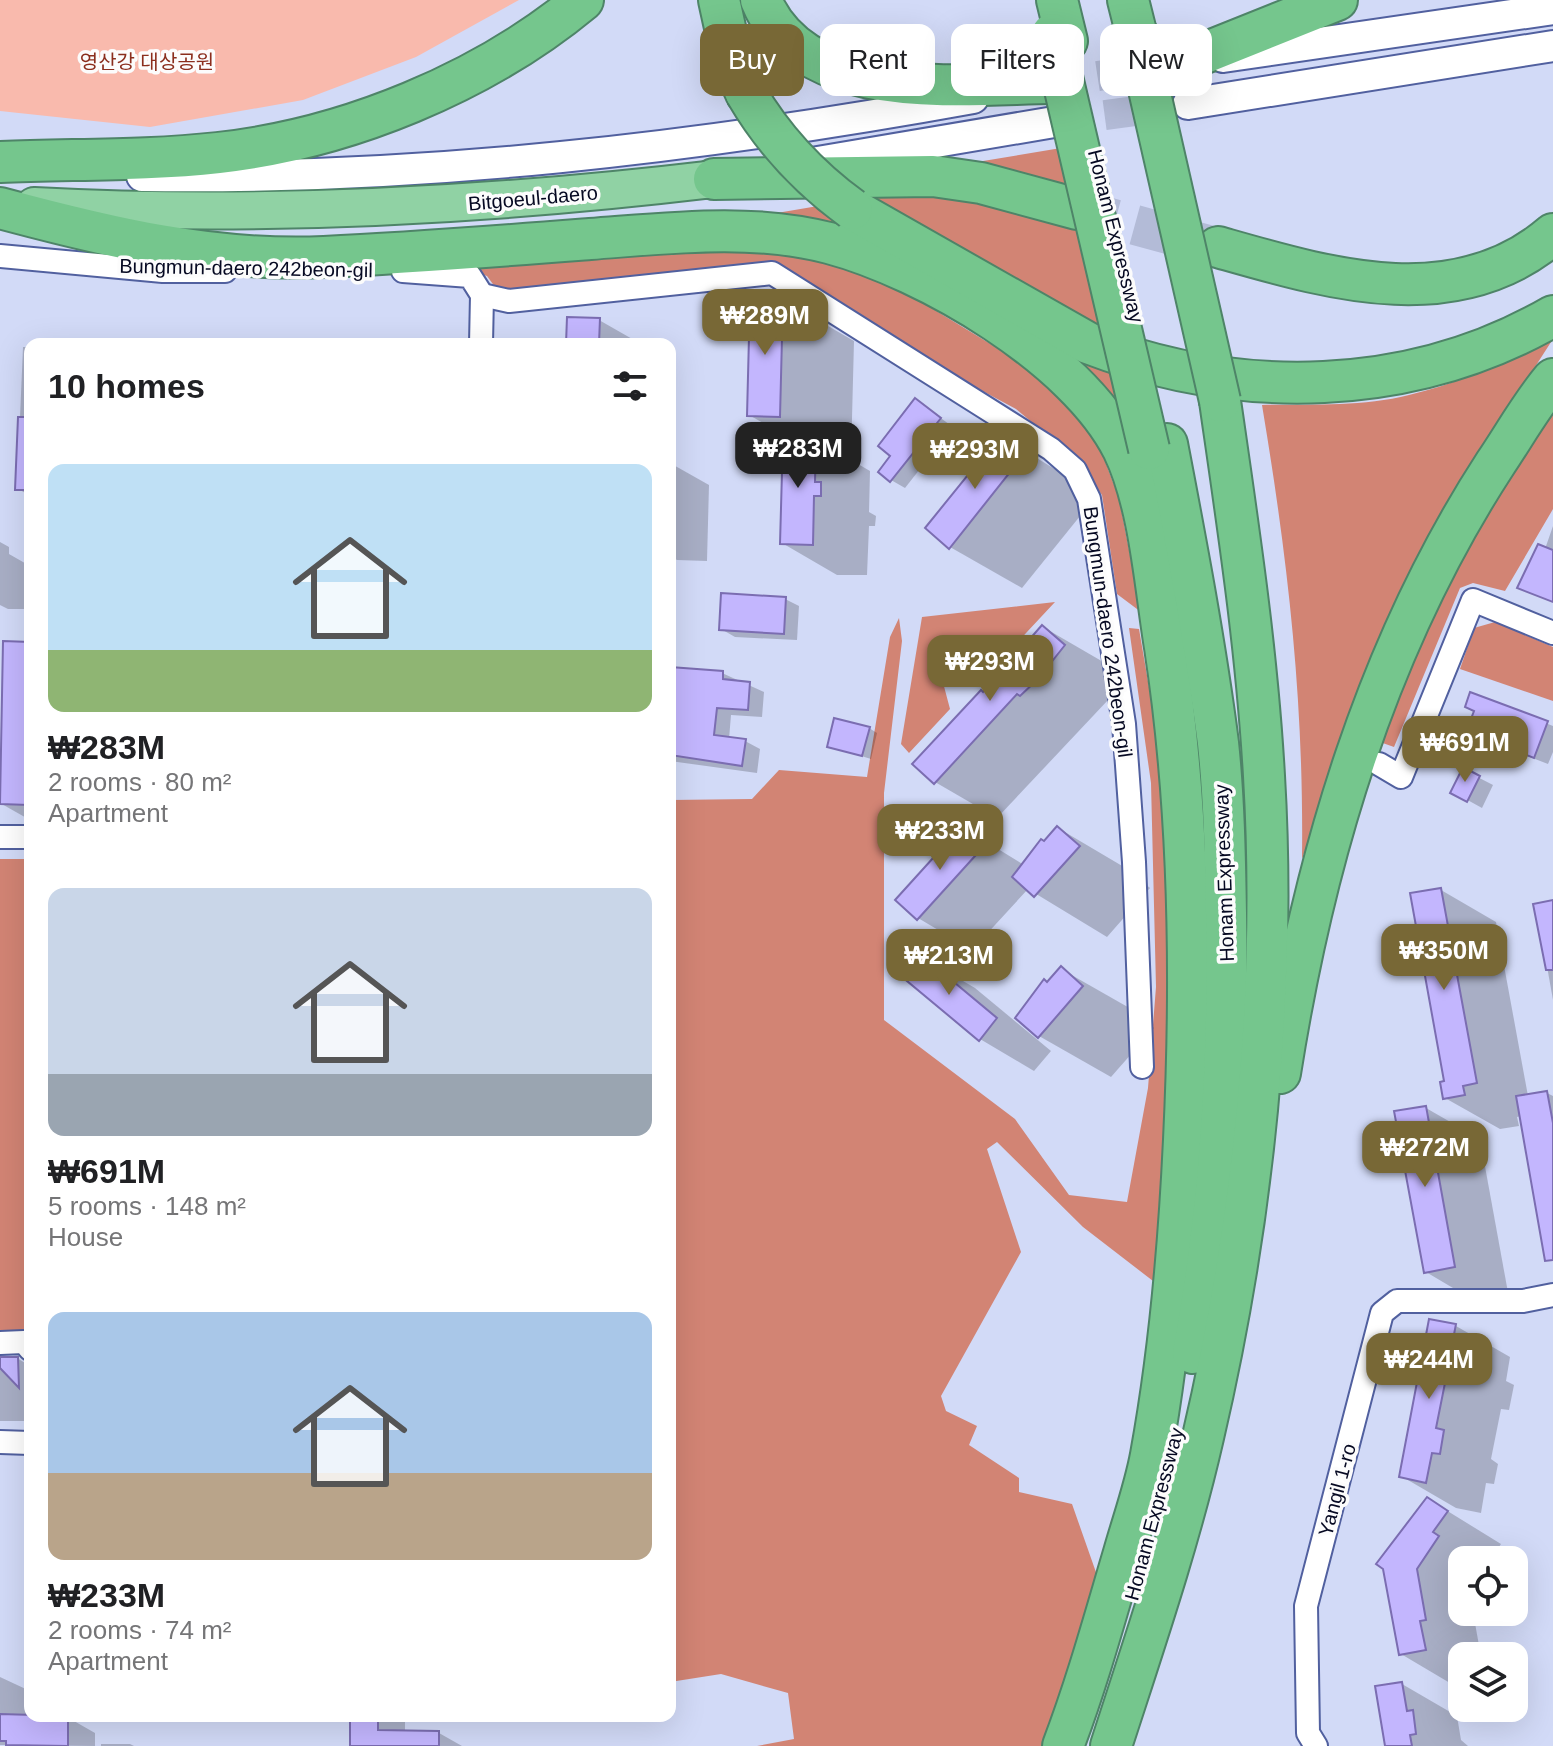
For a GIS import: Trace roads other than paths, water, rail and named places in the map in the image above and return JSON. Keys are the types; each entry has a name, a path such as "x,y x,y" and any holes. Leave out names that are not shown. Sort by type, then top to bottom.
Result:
{"highway":[{"path":"0,163 219,153 297,138 384,113 457,79 517,46 583,0"},
{"path":"719,0 733,64 763,123 788,154 852,209 1088,343 1191,374 1269,383 1319,384 1394,375 1456,359 1522,334 1553,316"},
{"path":"761,0 767,14 795,46 831,67 867,78 1057,102"},
{"path":"1212,50 1337,0"},
{"name":"Honam Expressway","path":"1111,1746 1164,1583 1203,1439 1231,1307 1256,1108 1266,965 1265,778 1253,630 1220,401 1132,9"},
{"name":"Honam Expressway","path":"1054,19 1194,587 1218,745 1225,849 1226,1072 1218,1171 1201,1309 1178,1428 1145,1555 1082,1746"},
{"path":"714,179 933,176 981,183 1077,209"},
{"name":"Bitgoeul-daero","path":"0,206 149,211 352,211 714,179"},
{"path":"0,206 131,243 216,253 315,258 705,230 774,231 833,244 892,265 994,321 1065,372 1096,405 1125,452 1138,492 1175,711 1184,850 1190,978 1179,1246 1150,1461"},
{"path":"1218,247 1305,272 1372,285 1430,285 1492,270 1553,234"},
{"path":"1231,1307 1265,1173 1305,947 1338,808 1370,714 1408,621 1442,554 1477,493 1553,379"},
{"path":"1063,1746 1150,1461 1173,1373 1194,1252 1212,1009 1207,803 1198,709 1158,447"}],"main road":[{"path":"1212,59 1553,9"},
{"path":"1188,104 1553,46"},
{"name":"Bitgoeul-daero","path":"0,163 127,175 246,177 439,170 631,151 823,125 1057,102"},
{"name":"Bitgoeul-daero","path":"714,179 1057,102"}],"street":[{"name":"Bungmun-daero 242beon-gil","path":"0,256 163,271 441,271 470,276 482,295 509,301 772,273 1051,449 1075,470 1089,499 1124,724 1134,862 1142,1067"},
{"path":"481,338 482,295"},
{"path":"1379,764 1401,777 1473,600 1553,633"},
{"path":"0,837 24,837"},
{"name":"Yangil 1-ro","path":"1316,1746 1308,1733 1306,1606 1382,1313 1397,1301 1523,1301 1553,1295"},
{"path":"0,1343 24,1342"},
{"path":"0,1442 24,1443"}],"tunnel":[{"path":"1084,78 1100,76"},
{"path":"1060,121 1173,106"},
{"path":"1077,209 1212,246"}],"park label":[{"name":"영산강 대상공원","path":"147,62"}]}
